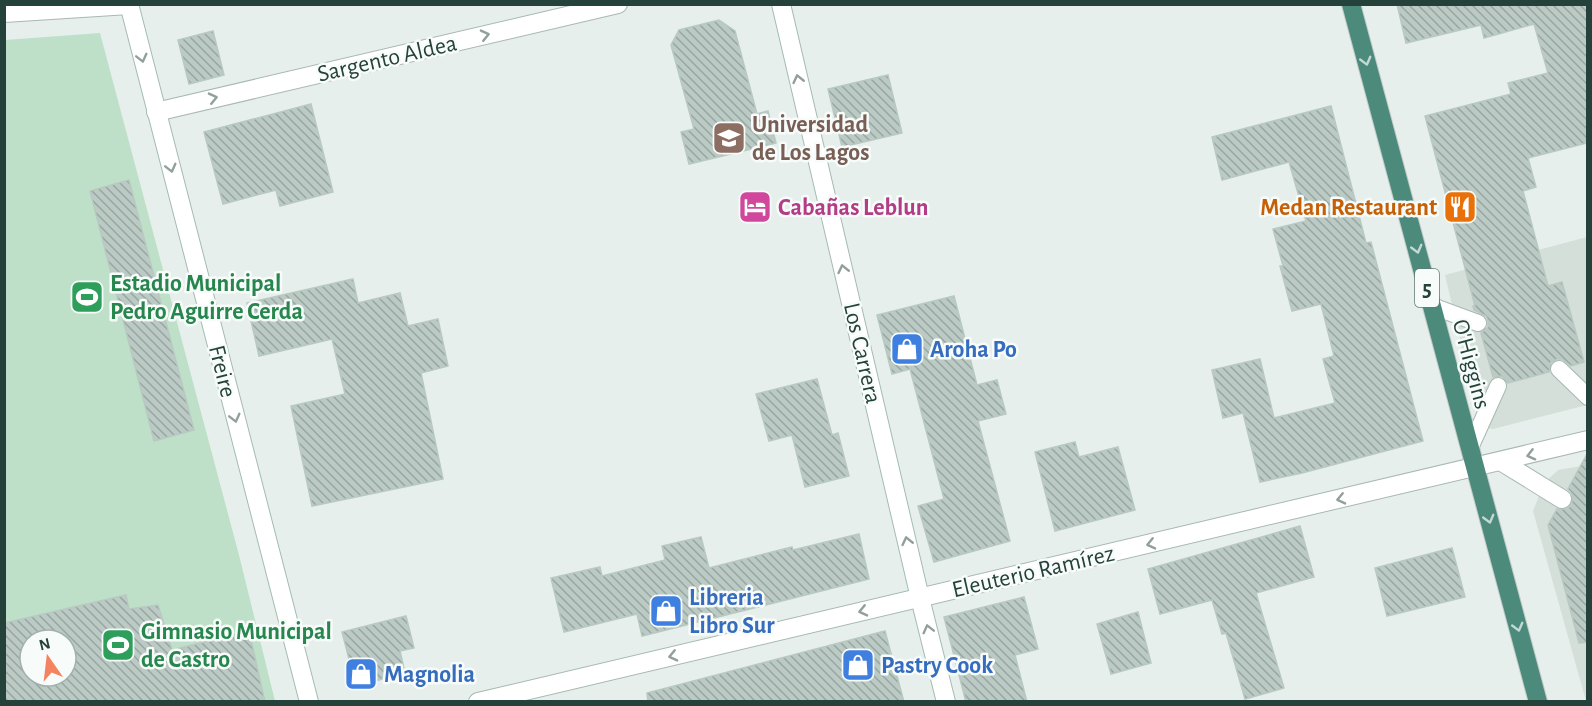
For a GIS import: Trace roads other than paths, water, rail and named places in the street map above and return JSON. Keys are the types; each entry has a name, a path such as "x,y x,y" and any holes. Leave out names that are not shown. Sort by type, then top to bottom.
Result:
{"highway":[{"name":"O'Higgins","path":"1351,4 1538,702"}],"street":[{"path":"4,12 129,4"},
{"name":"Freire","path":"129,4 309,702"},
{"name":"Sargento Aldea","path":"156,112 618,4"},
{"name":"Los Carrera","path":"781,4 946,702"},
{"name":"Eleuterio Ramírez","path":"478,702 1502,462 1587,440"},
{"path":"1502,462 1562,499"}],"lane":[{"path":"1432,306 1478,323"},
{"path":"1559,369 1587,397"},
{"path":"1470,448 1498,386"}],"place":[{"name":"Universidad de Los Lagos","path":"729,138"},
{"name":"Cabañas Leblun","path":"755,207"},
{"name":"Medan Restaurant","path":"1460,207"},
{"name":"Estadio Municipal Pedro Aguirre Cerda","path":"87,297"},
{"name":"Aroha Po","path":"907,349"},
{"name":"Libreria Libro Sur","path":"666,611"},
{"name":"Gimnasio Municipal de Castro","path":"118,645"},
{"name":"Pastry Cook","path":"858,665"},
{"name":"Magnolia","path":"361,674"}]}
